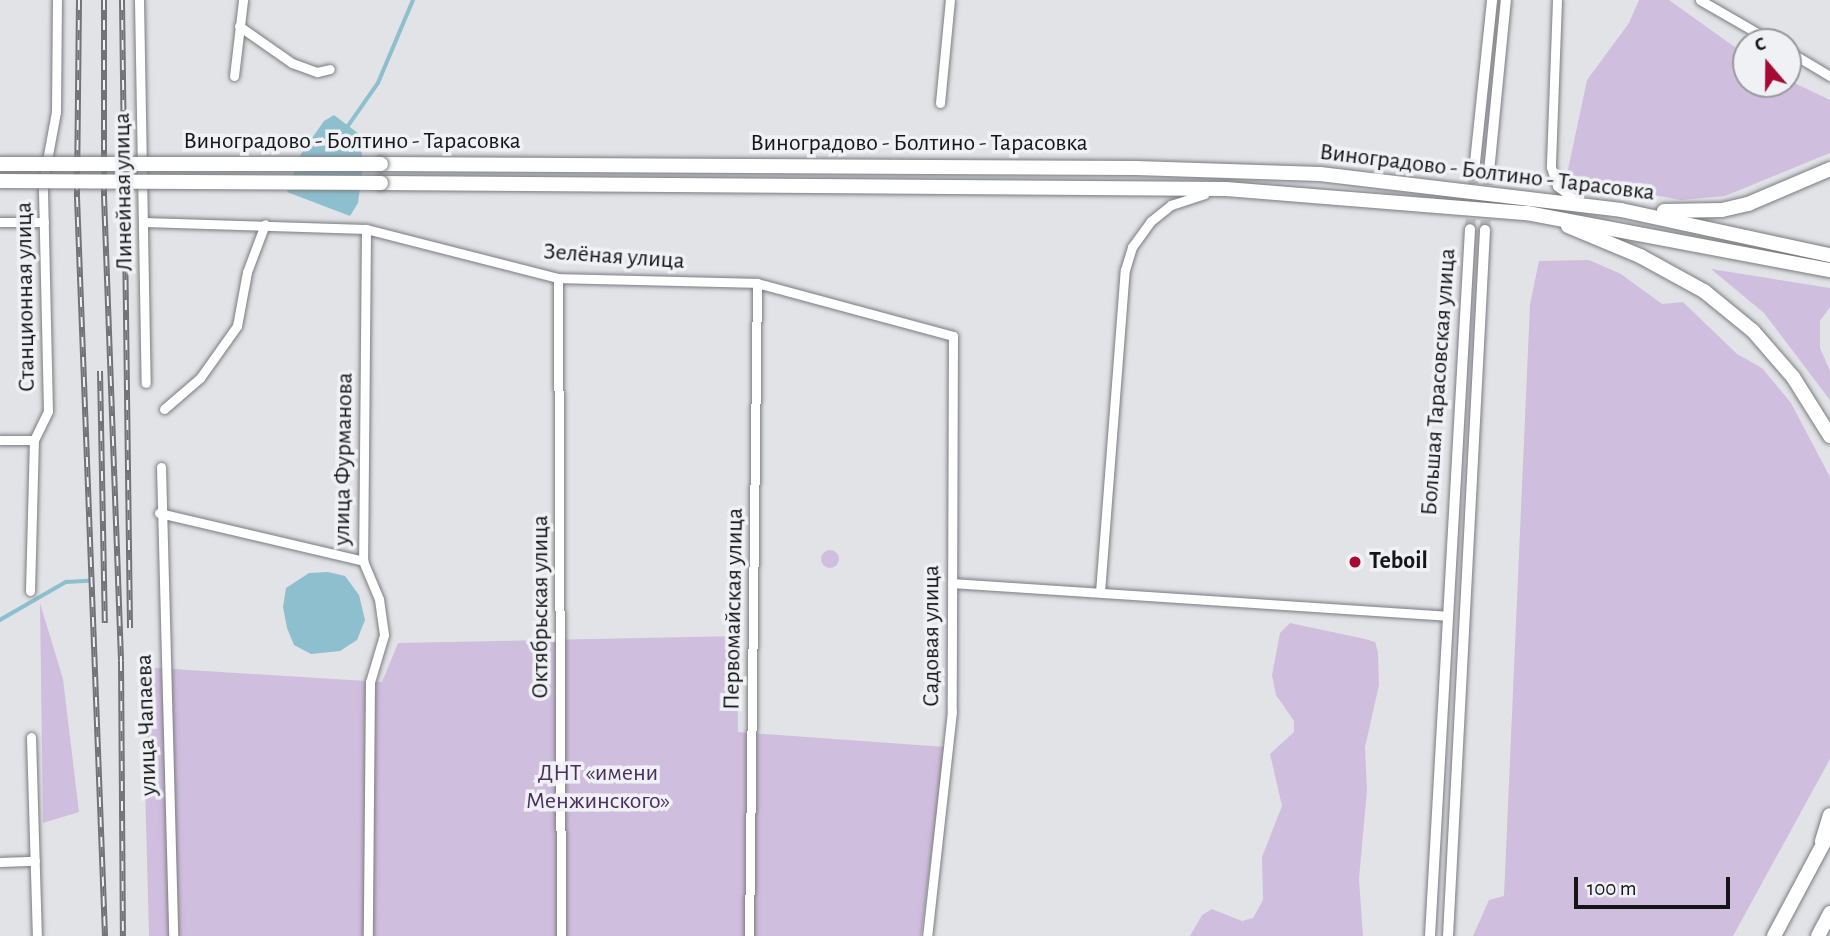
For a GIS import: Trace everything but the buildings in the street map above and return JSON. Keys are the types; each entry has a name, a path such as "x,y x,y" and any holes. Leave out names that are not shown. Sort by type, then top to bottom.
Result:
{"main road":[{"name":"Виноградово - Болтино - Тарасовка","path":"0,164 381,164 1254,172 1435,185 1582,204 1621,210 1830,256"},
{"path":"1621,210 1722,210 1830,169"},
{"name":"Виноградово - Болтино - Тарасовка","path":"0,181 1226,189 1527,213 1830,270"},
{"path":"1527,213 1640,256 1704,291 1753,331 1793,377 1830,436"},
{"path":"1817,855 1830,816"},
{"path":"1774,936 1830,831"},
{"path":"1818,936 1830,913"}],"street":[{"name":"Станционная улица","path":"30,591 34,440 48,411 43,182 56,111 57,0"},
{"name":"Линейная улица","path":"139,0 146,383"},
{"path":"234,76 243,0"},
{"path":"940,103 950,0"},
{"path":"1474,172 1492,0"},
{"path":"1489,172 1506,0"},
{"path":"1557,0 1552,167 1557,186 1582,204"},
{"path":"1700,0 1749,28"},
{"path":"239,26 292,63 317,72 330,69"},
{"path":"1802,59 1830,76"},
{"path":"1100,592 1125,270 1132,247 1151,221 1171,205 1226,189"},
{"path":"0,222 44,222"},
{"name":"Зелёная улица","path":"144,222 366,229 558,278 757,283 953,336"},
{"path":"164,409 200,378 237,326 247,272 265,224"},
{"name":"улица Фурманова","path":"366,229 363,561 379,599 384,635 370,682 368,936"},
{"name":"Большая Тарасовская улица","path":"1430,936 1447,581 1471,229"},
{"name":"Большая Тарасовская улица","path":"1448,936 1463,581 1485,230"},
{"name":"Октябрьская улица","path":"558,278 561,936"},
{"name":"Первомайская улица","path":"749,936 757,283"},
{"name":"Садовая улица","path":"928,936 952,711 953,336"},
{"path":"0,440 34,440"},
{"path":"161,467 159,513 363,561"},
{"name":"улица Чапаева","path":"159,513 173,936"},
{"path":"952,583 1446,616"},
{"path":"31,737 37,936"},
{"path":"0,862 35,862"}],"green space":[{"path":"1639,0 1669,0 1732,45 1732,98 1802,98 1802,87 1830,100 1830,153 1725,196 1681,200 1566,179 1587,80 1629,23"},
{"path":"1589,260 1621,274 1662,304 1683,302 1737,354 1762,368 1791,403 1830,477 1830,759 1733,936 1473,936 1489,900 1504,896 1530,304 1539,261"},
{"path":"1711,269 1830,288 1830,307 1820,321 1820,348 1830,371 1830,400 1764,313"},
{"path":"830,550 836,553 839,559 836,565 830,568 824,565 821,559 824,553"},
{"path":"40,603 63,679 79,812 43,823"},
{"path":"1290,623 1375,642 1378,652 1379,685 1365,747 1367,790 1359,879 1363,936 1190,936 1202,915 1212,909 1242,921 1253,918 1263,900 1262,857 1282,806 1270,754 1294,732 1294,721 1276,695 1272,675 1280,633"},
{"name":"ДНТ «имени Менжинского»","path":"737,636 738,732 945,747 921,936 149,936 142,667 382,682 398,643"}],"water":[{"path":"334,115 359,134 363,163 358,203 350,216 287,192 301,154 324,121"},
{"path":"328,572 345,576 359,595 365,620 357,640 340,651 311,654 294,645 287,628 283,607 286,588 309,573"}],"waterway":[{"path":"348,126 378,83 413,0"},
{"path":"0,620 66,582 88,581"}],"tunnel":[{"path":"1470,229 1474,172"},
{"path":"1485,230 1489,172"}],"railway":[{"path":"79,0 77,197 105,936"},
{"path":"104,0 104,196 121,661 123,936"},
{"path":"122,0 130,628"},
{"path":"100,371 105,623"}],"place":[{"name":"Teboil","path":"1355,562"}]}
